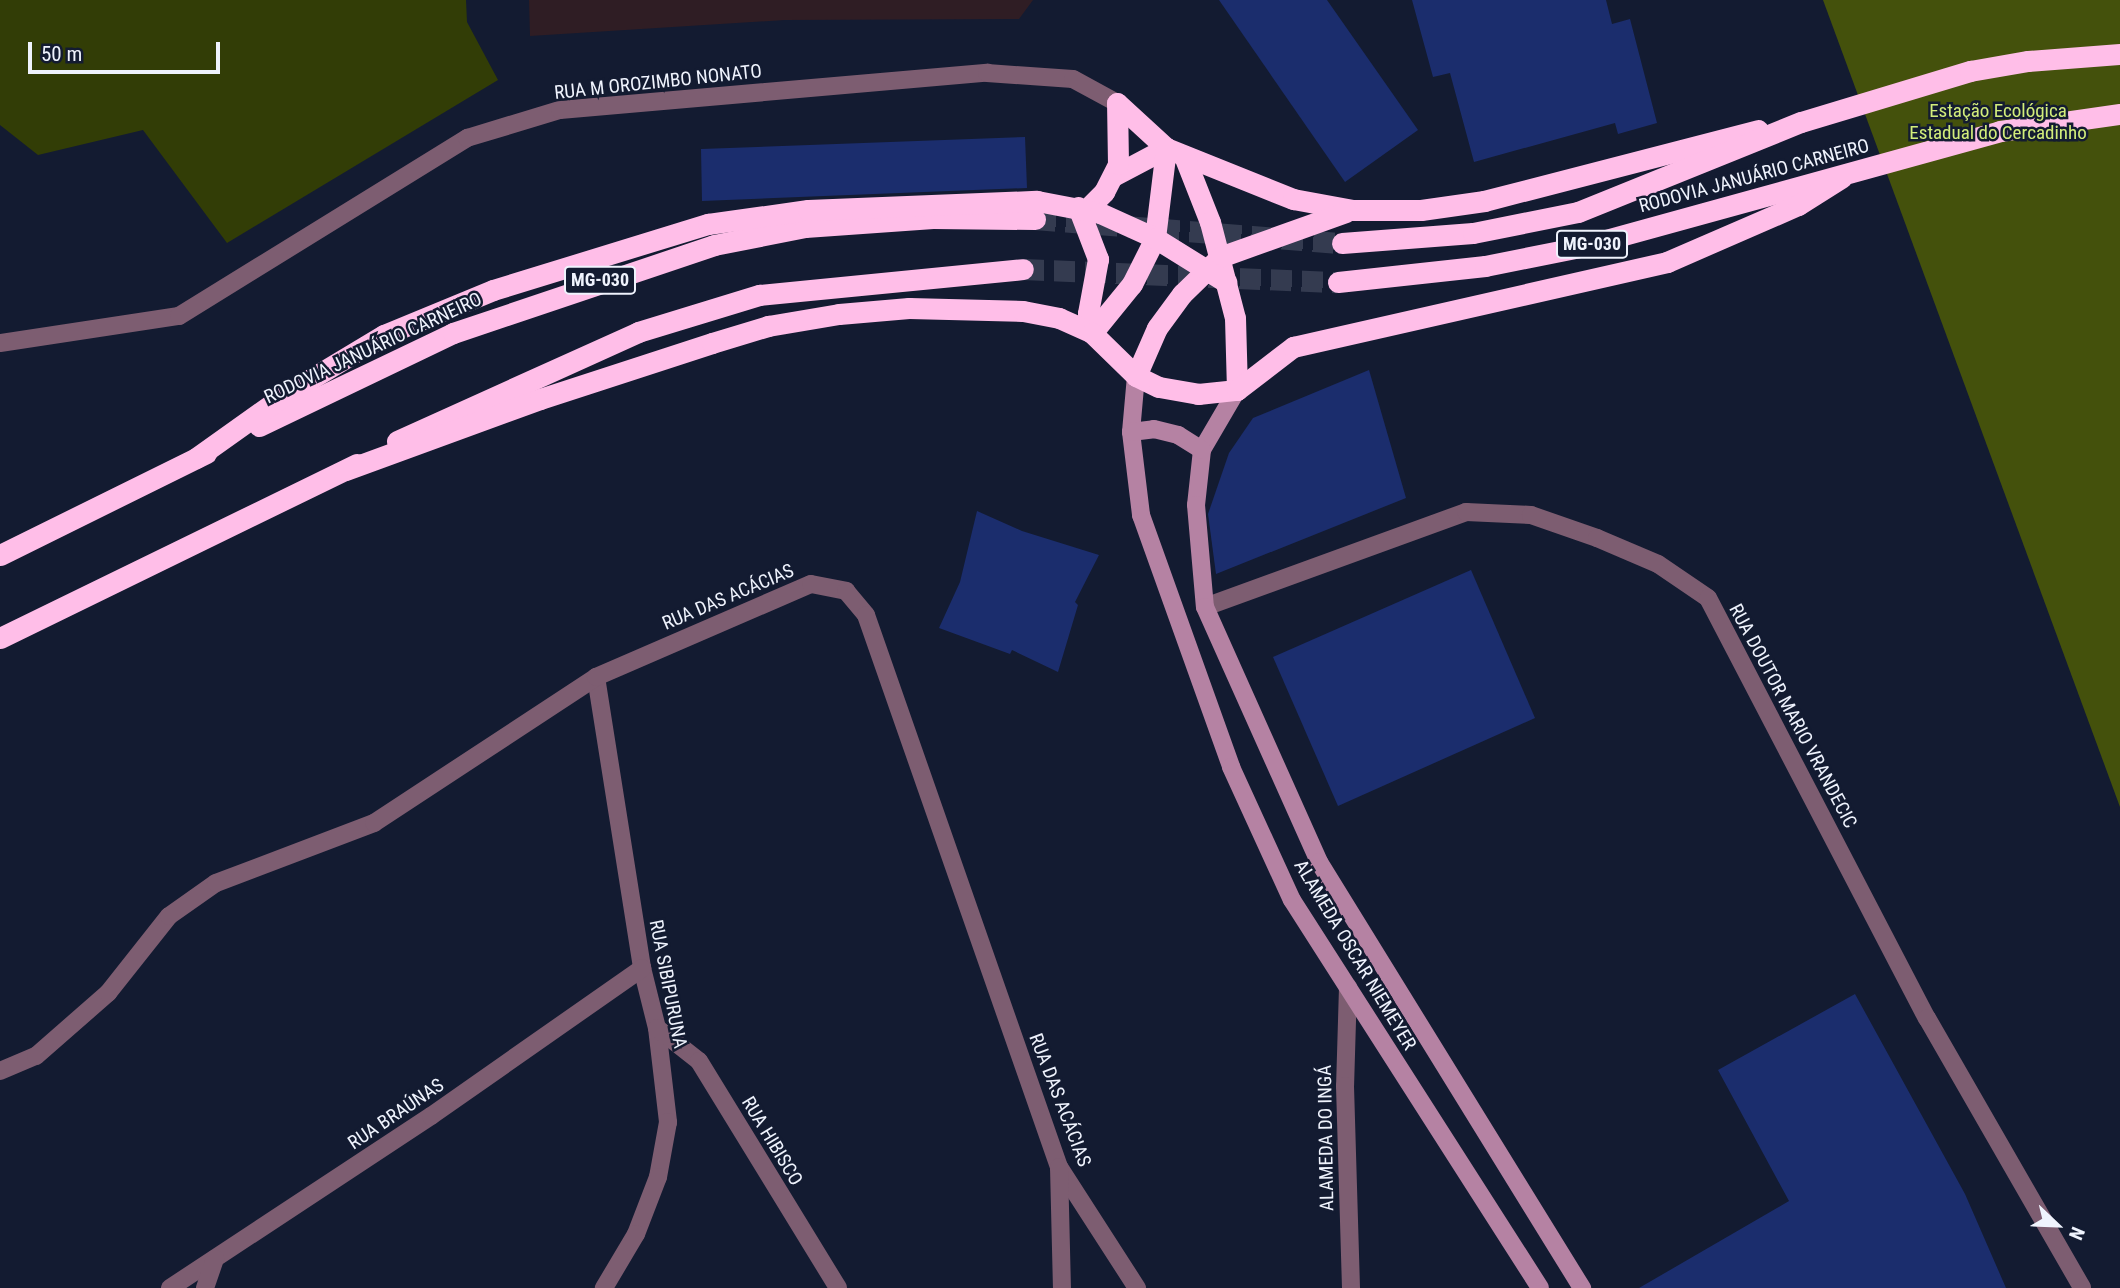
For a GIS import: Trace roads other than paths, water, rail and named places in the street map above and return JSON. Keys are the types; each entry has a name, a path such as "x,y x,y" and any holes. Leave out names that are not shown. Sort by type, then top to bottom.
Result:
{"highway":[{"name":"RODOVIA JANUÁRIO CARNEIRO","path":"1342,243 1473,233 1578,212 1801,122 1970,71 2028,61 2120,54"},
{"path":"1117,103 1175,152 1293,199 1353,210 1421,210 1484,201 1712,139 1801,122"},
{"path":"1115,175 1121,143 1117,103"},
{"name":"RODOVIA JANUÁRIO CARNEIRO","path":"1338,282 1485,266 1580,247 1841,178 2000,131 2120,114"},
{"path":"1083,208 1115,175 1175,152"},
{"path":"1092,333 1132,284 1155,238 1175,152"},
{"path":"1175,152 1212,263 1226,282 1238,341 1237,390"},
{"path":"346,470 540,399 768,326 909,308 1011,310 1059,318 1092,333 1136,376 1159,387 1198,394 1237,390 1293,348 1325,338 1667,262 1798,205 1841,178"},
{"path":"196,458 289,392 384,335 493,290 708,223 807,210 1037,201 1083,208 1212,263"},
{"path":"1083,208 1098,258 1088,313 1092,333"},
{"path":"1136,376 1157,328 1212,263 1353,210"},
{"name":"RODOVIA JANUÁRIO CARNEIRO","path":"0,555 453,333 714,245 805,227 933,218 1035,219"},
{"path":"0,638 346,470 422,426 638,332 759,295 1023,269"}],"street":[{"name":"RUA M OROZIMBO NONATO","path":"0,343 179,316 467,138 560,110 987,73 1073,79 1117,103"},
{"name":"ALAMEDA OSCAR NIEMEYER","path":"1136,376 1131,432 1142,515 1230,767 1292,900 1540,1288"},
{"name":"ALAMEDA OSCAR NIEMEYER","path":"1237,390 1202,450 1196,505 1206,607 1319,862 1582,1288"},
{"path":"1131,432 1154,429 1178,435 1202,450"},
{"name":"RUA DOUTOR MARIO VRANDECIC","path":"1206,607 1466,512 1531,514 1658,564 1708,598 1927,1018 2082,1288"},
{"name":"RUA DAS ACÁCIAS","path":"0,1071 47,1047 107,993 169,916 216,883 374,823 596,677 811,584 846,591 866,615 1059,1167 1138,1288"},
{"name":"RUA SIBIPURUNA","path":"596,677 642,968 657,1028 668,1122 658,1177 636,1234 604,1288"},
{"name":"RUA BRAÚNAS","path":"170,1288 432,1116 642,968"},
{"name":"ALAMEDA DO INGÁ","path":"1348,987 1345,1086 1351,1288"},
{"name":"RUA HIBISCO","path":"657,1028 699,1061 838,1288"},
{"path":"1059,1167 1062,1288"},
{"path":"205,1288 215,1259"}],"tunnel":[{"path":"1035,219 1342,243"},
{"path":"1023,269 1338,282"}],"park label":[{"name":"Estação Ecológica Estadual do Cercadinho","path":"1998,122"}]}
